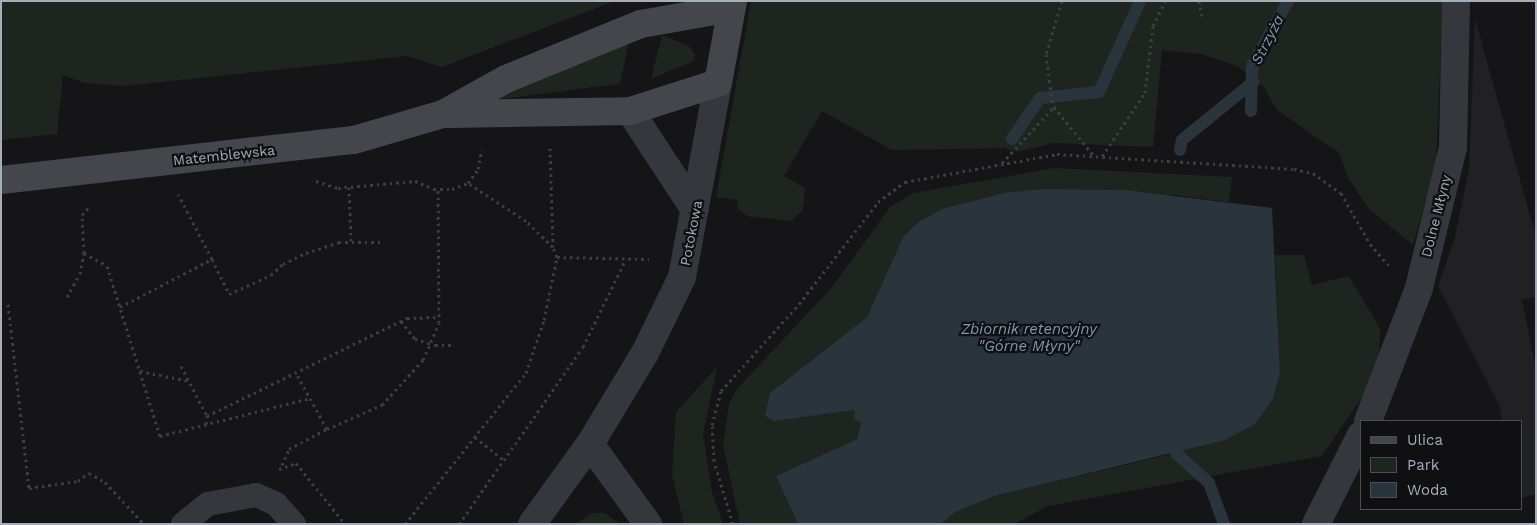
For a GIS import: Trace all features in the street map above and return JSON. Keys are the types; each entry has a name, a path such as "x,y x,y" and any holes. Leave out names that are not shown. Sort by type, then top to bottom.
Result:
{"street":[{"name":"Dolne Młyny","path":"1368,420 1419,288 1454,146 1456,1"},
{"name":"Potokowa","path":"532,524 590,444 666,314 682,277 732,5"},
{"name":"Matemblewska","path":"1,180 354,140 443,114 506,79 641,24 732,5"},
{"name":"Matemblewska","path":"443,114 630,111 718,83"},
{"path":"630,111 695,210"},
{"path":"1316,524 1360,437"},
{"path":"590,444 648,524"}],"lane":[{"path":"183,524 208,504 256,495 276,504 294,524"}],"path":[{"path":"1062,1 1046,54 1054,107 1094,156"},
{"path":"1102,156 1145,93 1153,26 1165,1"},
{"path":"1199,1 1202,16"},
{"path":"1002,163 1054,107"},
{"path":"405,524 526,374 544,320 557,257 553,247 550,149"},
{"path":"733,524 714,461 712,425 721,391 805,297 878,202 905,182 1057,154 1253,164 1313,172 1341,192 1370,244 1388,265 1419,288"},
{"path":"468,183 526,221 553,247"},
{"path":"349,187 351,241"},
{"path":"282,465 290,449 327,429 382,405 423,360 439,317 438,189"},
{"path":"179,197 229,294 271,276 284,264 306,253 351,241 382,242"},
{"path":"67,297 80,274 84,253 82,215 95,200"},
{"path":"84,253 107,266 160,436 310,398"},
{"path":"557,257 649,259"},
{"path":"120,307 212,259"},
{"path":"459,524 583,346 626,259"},
{"path":"8,304 29,488 78,481 89,473 106,482 144,524"},
{"path":"207,416 400,321 439,317"},
{"path":"400,321 415,339 434,345 452,345"},
{"path":"181,366 207,416 206,424"},
{"path":"140,372 189,381"},
{"path":"296,373 327,429"},
{"path":"475,437 503,460"}],"shaded area":[{"path":"1475,19 1536,237 1536,297 1522,300 1536,370 1536,494 1522,498 1522,420 1502,420 1500,407 1438,286 1454,241 1469,170"}],"green space":[{"path":"1,1 615,1 442,67 407,56 123,86 84,83 63,75 57,134 1,140"},
{"path":"751,1 1443,1 1436,163 1413,245 1369,209 1348,178 1339,153 1277,110 1263,86 1237,66 1201,54 1162,50 1153,147 1054,143 1017,152 1004,148 892,150 822,111 784,176 805,188 803,210 791,221 747,216 738,209 737,200 716,197"},
{"path":"662,35 689,46 695,54 694,61 651,79"},
{"path":"629,41 620,84 501,99 501,94"},
{"path":"1054,168 1232,177 1229,202 1175,195 942,209 918,222 903,237 867,317 770,393 796,418 855,410 861,422 857,439 776,476 798,524 740,524 723,446 729,404 737,389 833,286 890,207 913,193"},
{"path":"1275,255 1304,255 1312,285 1349,276 1380,329 1379,372 1322,456 1048,506 1014,524 941,524 955,512 998,495 1176,453 1280,371"},
{"path":"717,367 703,433 712,492 723,524 684,524 672,475 676,412"},
{"path":"591,513 605,513 620,524 576,524"}],"water":[{"name":"Zbiornik retencyjny \"Górne Młyny\"","path":"1044,189 1125,190 1272,208 1280,371 1273,399 1255,424 1225,440 998,495 955,512 941,524 798,524 776,476 857,439 861,422 854,419 855,410 774,421 765,416 770,393 867,317 903,237 918,222 942,209 1004,193"}],"waterway":[{"path":"1012,139 1040,98 1099,92 1140,1"},
{"name":"Strzyża","path":"1251,111 1252,66 1288,1"},
{"path":"1180,150 1182,140 1253,82"},
{"path":"1176,453 1209,483 1224,524"}]}
